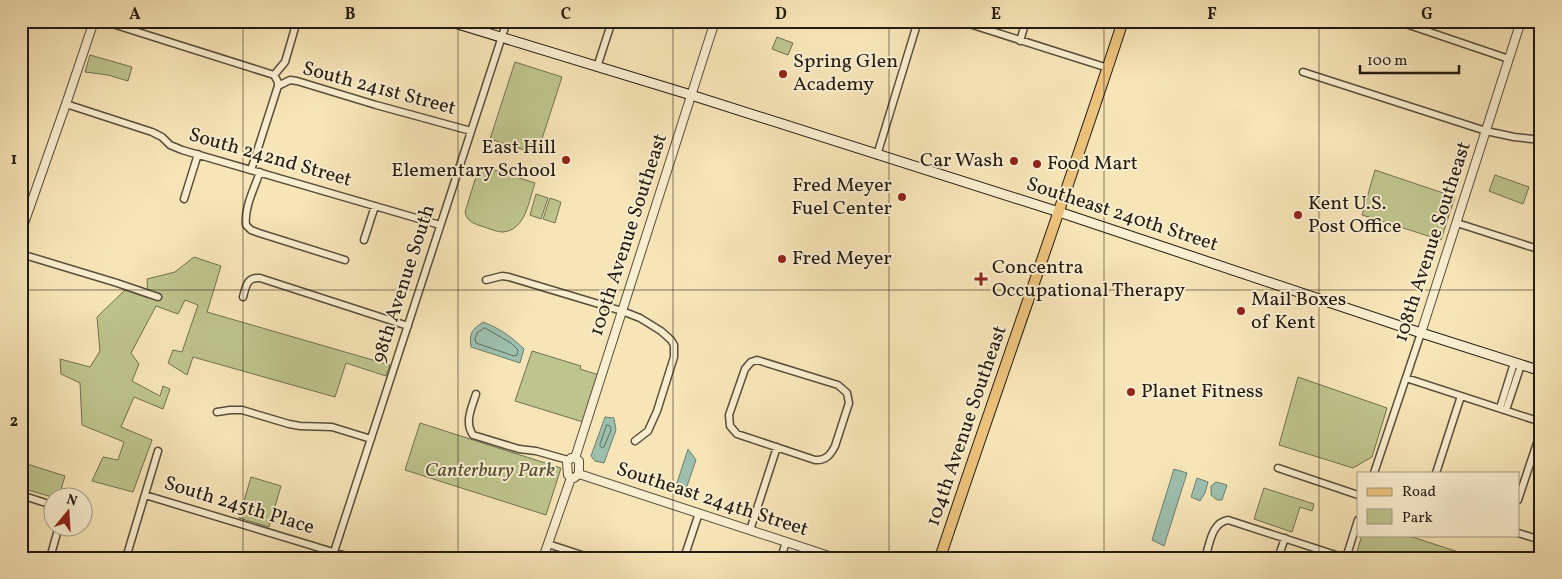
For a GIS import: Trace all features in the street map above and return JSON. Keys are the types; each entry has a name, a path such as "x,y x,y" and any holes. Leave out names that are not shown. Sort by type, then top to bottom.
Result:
{"main road":[{"name":"Southeast 240th Street","path":"448,21 691,95 1059,212 1421,333 1541,371"},
{"name":"104th Avenue Southeast","path":"940,558 1123,21"}],"street":[{"path":"21,232 23,220 66,104 94,21"},
{"name":"South 241st Street","path":"102,21 276,80 296,81 376,105 471,130"},
{"path":"251,170 276,80 285,62 297,21"},
{"name":"98th Avenue South","path":"333,555 507,21"},
{"path":"597,67 612,21"},
{"name":"100th Avenue Southeast","path":"572,459 622,311 715,21"},
{"path":"877,155 918,21"},
{"path":"960,21 1108,68"},
{"path":"1020,40 1026,21"},
{"path":"1397,21 1509,59"},
{"name":"108th Avenue Southeast","path":"1374,472 1457,223 1521,21"},
{"path":"1303,72 1486,130 1514,137 1541,140"},
{"name":"South 242nd Street","path":"66,104 143,128 158,134 175,147 440,225"},
{"path":"184,198 198,154"},
{"path":"260,172 248,208 246,225 251,230 259,233 345,260"},
{"path":"364,240 375,206"},
{"path":"1457,223 1541,250"},
{"path":"21,254 158,297"},
{"path":"486,280 502,276 622,311 640,318 669,337 675,349 674,357 652,424 646,434 635,441"},
{"path":"243,297 248,282 252,279 260,278 408,326"},
{"path":"757,360 838,385 847,393 849,403 835,446 829,456 816,460 777,447 738,434 730,426 729,415 745,369 751,362 757,360"},
{"path":"1503,409 1518,364"},
{"path":"1406,378 1541,422"},
{"path":"476,394 469,418 469,426 474,435 518,448 579,462 579,474 576,478 571,478"},
{"path":"1436,472 1461,396"},
{"path":"217,412 242,410 289,424 332,427 371,439"},
{"path":"1520,494 1541,431"},
{"path":"750,530 777,447"},
{"path":"126,558 158,451"},
{"path":"543,558 571,478 568,475 572,459"},
{"path":"1278,468 1357,495"},
{"name":"Southeast 244th Street","path":"579,474 834,558"},
{"path":"21,495 42,502"},
{"name":"South 245th Place","path":"145,495 333,555 353,558"},
{"path":"684,558 699,513"},
{"path":"1206,558 1214,529 1224,520 1232,520 1346,558 1357,523"},
{"path":"1520,534 1541,540"},
{"path":"50,558 56,536"},
{"path":"1278,558 1285,538"},
{"path":"781,558 786,542"},
{"path":"548,544 591,558"}],"green space":[{"path":"777,37 793,43 788,55 772,49"},
{"path":"90,55 132,67 128,81 108,75 85,72"},
{"path":"515,62 562,77 537,154 490,139"},
{"path":"482,166 535,183 522,220 511,230 503,232 492,230 473,223 466,215 465,212 479,167"},
{"path":"1375,170 1455,197 1441,240 1362,215"},
{"path":"1495,175 1529,187 1523,204 1489,191"},
{"path":"536,194 548,198 541,219 530,215"},
{"path":"550,198 561,202 555,223 543,219"},
{"path":"194,257 221,266 207,312 390,365 386,376 346,363 335,397 193,357 187,375 168,363 173,350 182,352 198,305 185,300 178,314 156,306 131,353 139,364 132,381 160,396 163,386 170,389 163,409 134,397 121,427 152,440 133,492 92,481 103,457 118,460 124,442 82,425 80,383 61,374 60,359 90,367 100,351 97,317 125,290 148,298 147,279 175,272"},
{"path":"532,351 581,366 580,369 599,375 583,422 515,401"},
{"path":"1298,377 1387,408 1372,457 1353,468 1279,445"},
{"name":"Canterbury Park","path":"420,423 561,468 546,515 405,470"},
{"path":"21,462 65,476 62,486 42,486 42,494 21,488"},
{"path":"251,477 281,486 269,527 239,518"},
{"path":"1264,488 1314,504 1312,511 1300,507 1292,532 1254,519"},
{"path":"1362,536 1409,536 1477,558 1355,558"}],"water":[{"path":"483,322 505,333 524,349 520,363 471,347 470,338 472,332"},
{"path":"605,417 614,418 616,430 604,463 595,461 591,456"},
{"path":"688,449 696,460 686,489 676,486"},
{"path":"1174,469 1187,473 1164,546 1152,540"},
{"path":"1197,478 1208,482 1205,493 1200,501 1191,497"},
{"path":"1216,482 1227,485 1222,500 1217,500 1211,495 1211,486"}],"place":[{"name":"Spring Glen Academy","path":"783,74"},
{"name":"East Hill Elementary School","path":"566,160"},
{"name":"Car Wash","path":"1014,161"},
{"name":"Food Mart","path":"1037,164"},
{"name":"Fred Meyer Fuel Center","path":"902,197"},
{"name":"Kent U.S. Post Office","path":"1298,215"},
{"name":"Fred Meyer","path":"782,259"},
{"name":"Concentra Occupational Therapy","path":"981,279"},
{"name":"Mail Boxes of Kent","path":"1241,311"},
{"name":"Planet Fitness","path":"1131,392"}]}
